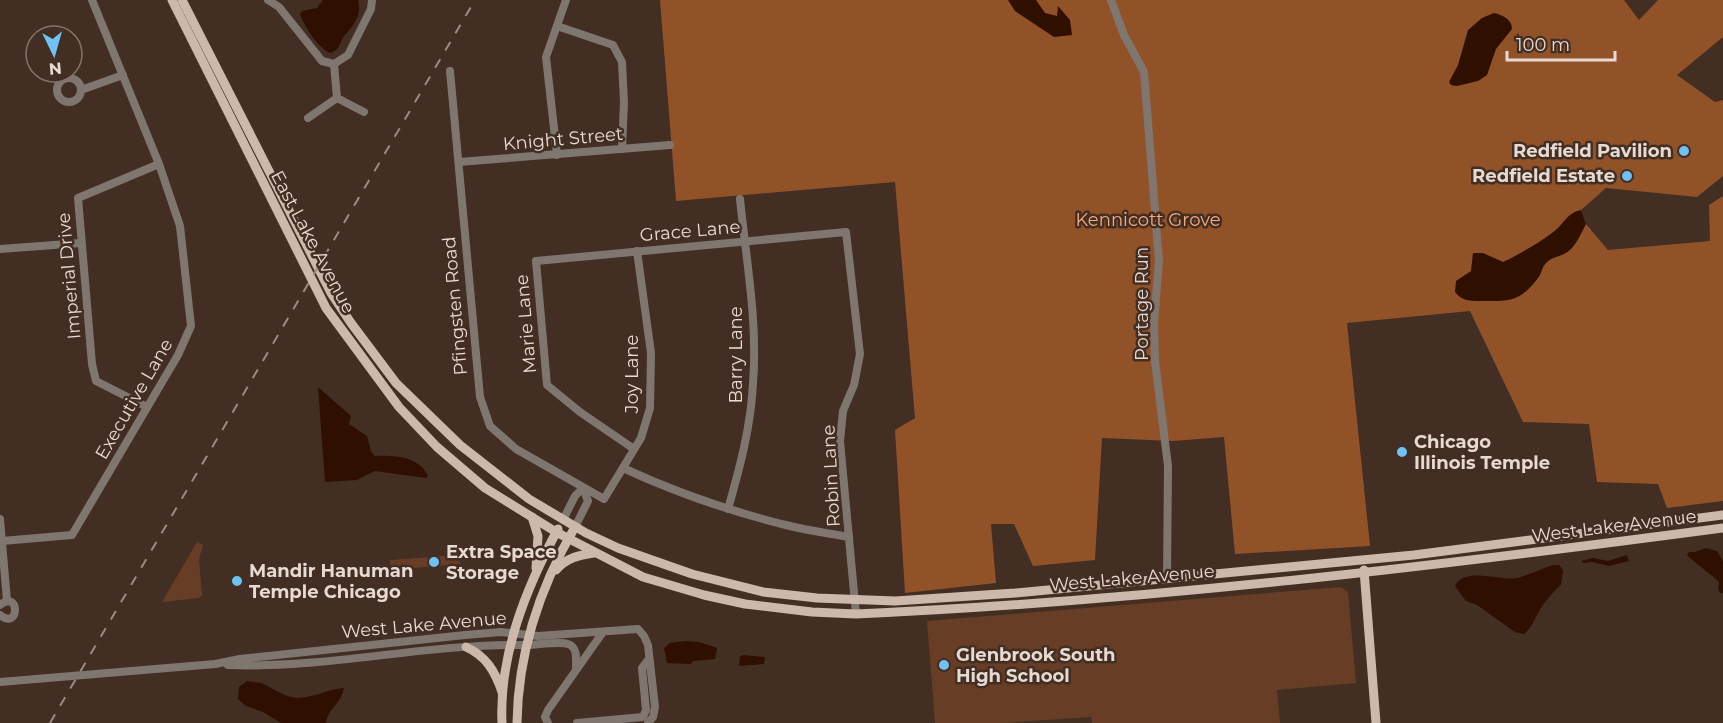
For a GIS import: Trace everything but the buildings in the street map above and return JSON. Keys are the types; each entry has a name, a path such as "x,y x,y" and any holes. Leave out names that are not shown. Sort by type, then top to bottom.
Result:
{"main road":[{"name":"East Lake Avenue","path":"172,0 326,308 399,406 437,447 485,488 556,532"},
{"name":"East Lake Avenue","path":"182,0 331,293 375,357 396,383 460,445 529,499 563,520"},
{"name":"West Lake Avenue","path":"563,520 618,548 727,584 763,592 895,601 1015,594 1364,561 1723,515"},
{"path":"532,517 538,536 535,576"},
{"path":"502,723 503,694 510,645 535,576 563,520"},
{"path":"517,723 519,685 537,605 575,527"},
{"name":"West Lake Avenue","path":"556,532 643,577 704,595 769,608 856,614 1168,592 1365,574 1723,528"},
{"path":"549,578 562,562 594,553"},
{"path":"1364,561 1376,723"},
{"path":"466,646 481,655 489,664 503,694"}],"street":[{"name":"Executive Lane","path":"2,540 72,535 178,355 191,326 180,226 159,164 92,0"},
{"path":"268,0 279,7 322,62 334,64 348,55 371,9 372,0"},
{"path":"557,155 546,57 566,0"},
{"name":"Portage Run","path":"1111,0 1124,35 1144,72 1159,261 1154,323 1155,361 1168,466 1167,579"},
{"path":"557,26 613,45 622,62 624,102 622,149"},
{"path":"334,64 337,98"},
{"name":"Pfingsten Road","path":"450,71 480,397 490,426 516,449 583,488"},
{"path":"81,90 123,75"},
{"path":"337,98 364,112"},
{"path":"308,118 337,98"},
{"name":"Knight Street","path":"459,162 670,145"},
{"name":"Imperial Drive","path":"147,407 96,381 92,364 78,198 159,164"},
{"name":"Barry Lane","path":"728,509 750,422 754,380 752,313 740,199"},
{"name":"Grace Lane","path":"536,261 846,232"},
{"name":"Robin Lane","path":"846,232 860,354 854,385 843,411 840,441 856,614"},
{"path":"0,249 81,243"},
{"name":"Joy Lane","path":"583,488 604,499 641,438 650,408 651,353 638,251"},
{"name":"Marie Lane","path":"536,261 547,385 580,412 634,449"},
{"path":"623,468 681,494 728,509 791,527 849,537"},
{"path":"563,520 575,496 583,488 588,501 575,527"},
{"path":"0,519 3,603 14,605 16,610 14,615 7,619 0,615"},
{"name":"West Lake Avenue","path":"214,664 284,663 466,646 510,645 528,640 638,629 647,640 650,659"},
{"name":"West Lake Avenue","path":"0,682 214,664 240,659 501,632 528,640"},
{"path":"548,723 546,714 603,632"},
{"path":"528,640 567,643 576,653 576,668"},
{"path":"577,723 643,717 646,710 642,668 650,659"},
{"path":"648,723 653,717 655,707 650,659"}],"shaded area":[{"path":"323,0 358,0 359,5 354,23 338,48 330,53 312,36 300,14 302,11 317,8"},
{"path":"1008,0 1036,0 1045,13 1057,16 1058,6 1070,20 1072,35 1054,37 1015,11"},
{"path":"1494,13 1508,20 1512,29 1496,49 1487,75 1478,81 1457,86 1451,85 1449,82 1458,65 1468,30 1482,18"},
{"path":"1581,210 1586,224 1574,245 1568,252 1547,262 1538,278 1519,296 1499,301 1473,301 1463,299 1455,292 1456,281 1471,271 1473,253 1483,253 1503,262 1540,241 1556,230 1568,216"},
{"path":"318,387 351,416 349,424 367,436 371,452 375,456 405,458 419,464 428,476 426,478 375,471 357,480 325,482"},
{"path":"197,542 203,545 199,559 202,595 199,598 162,602"},
{"path":"1706,548 1717,551 1723,561 1723,593 1720,593 1718,589 1719,582 1687,555 1689,552"},
{"path":"459,555 460,564 391,570 390,560"},
{"path":"1627,555 1629,561 1609,566 1581,561 1593,558 1608,561"},
{"path":"1559,565 1563,570 1561,585 1551,594 1531,627 1524,634 1515,632 1477,605 1466,601 1455,586 1460,580 1474,575 1517,578"},
{"path":"1341,587 1348,592 1356,683 1277,690 1280,723 1092,723 1091,717 1002,723 935,723 927,621"},
{"path":"699,642 717,648 715,659 693,661 691,664 667,663 664,648 670,643"},
{"path":"743,655 765,657 764,664 739,666 740,657"},
{"path":"247,681 261,683 297,698 344,688 326,723 281,723 263,712 246,706 238,699 239,687"}],"green space":[{"name":"Kennicott Grove","path":"660,0 1624,0 1639,20 1658,0 1723,0 1723,37 1677,75 1715,102 1723,100 1723,176 1697,197 1606,188 1581,210 1586,224 1608,250 1710,241 1709,205 1723,196 1723,501 1667,508 1658,484 1597,482 1589,424 1523,422 1470,311 1347,323 1370,546 1235,554 1224,437 1173,441 1102,438 1095,560 1033,566 1014,524 991,524 996,583 905,593 895,430 915,418 895,182 676,201"}],"railway":[{"path":"50,723 475,0"}],"place":[{"name":"Redfield Pavilion","path":"1684,151"},
{"name":"Redfield Estate","path":"1627,176"},
{"name":"Chicago Illinois Temple","path":"1402,452"},
{"name":"Extra Space Storage","path":"434,562"},
{"name":"Mandir Hanuman Temple Chicago","path":"237,581"},
{"name":"Glenbrook South High School","path":"944,665"}]}
